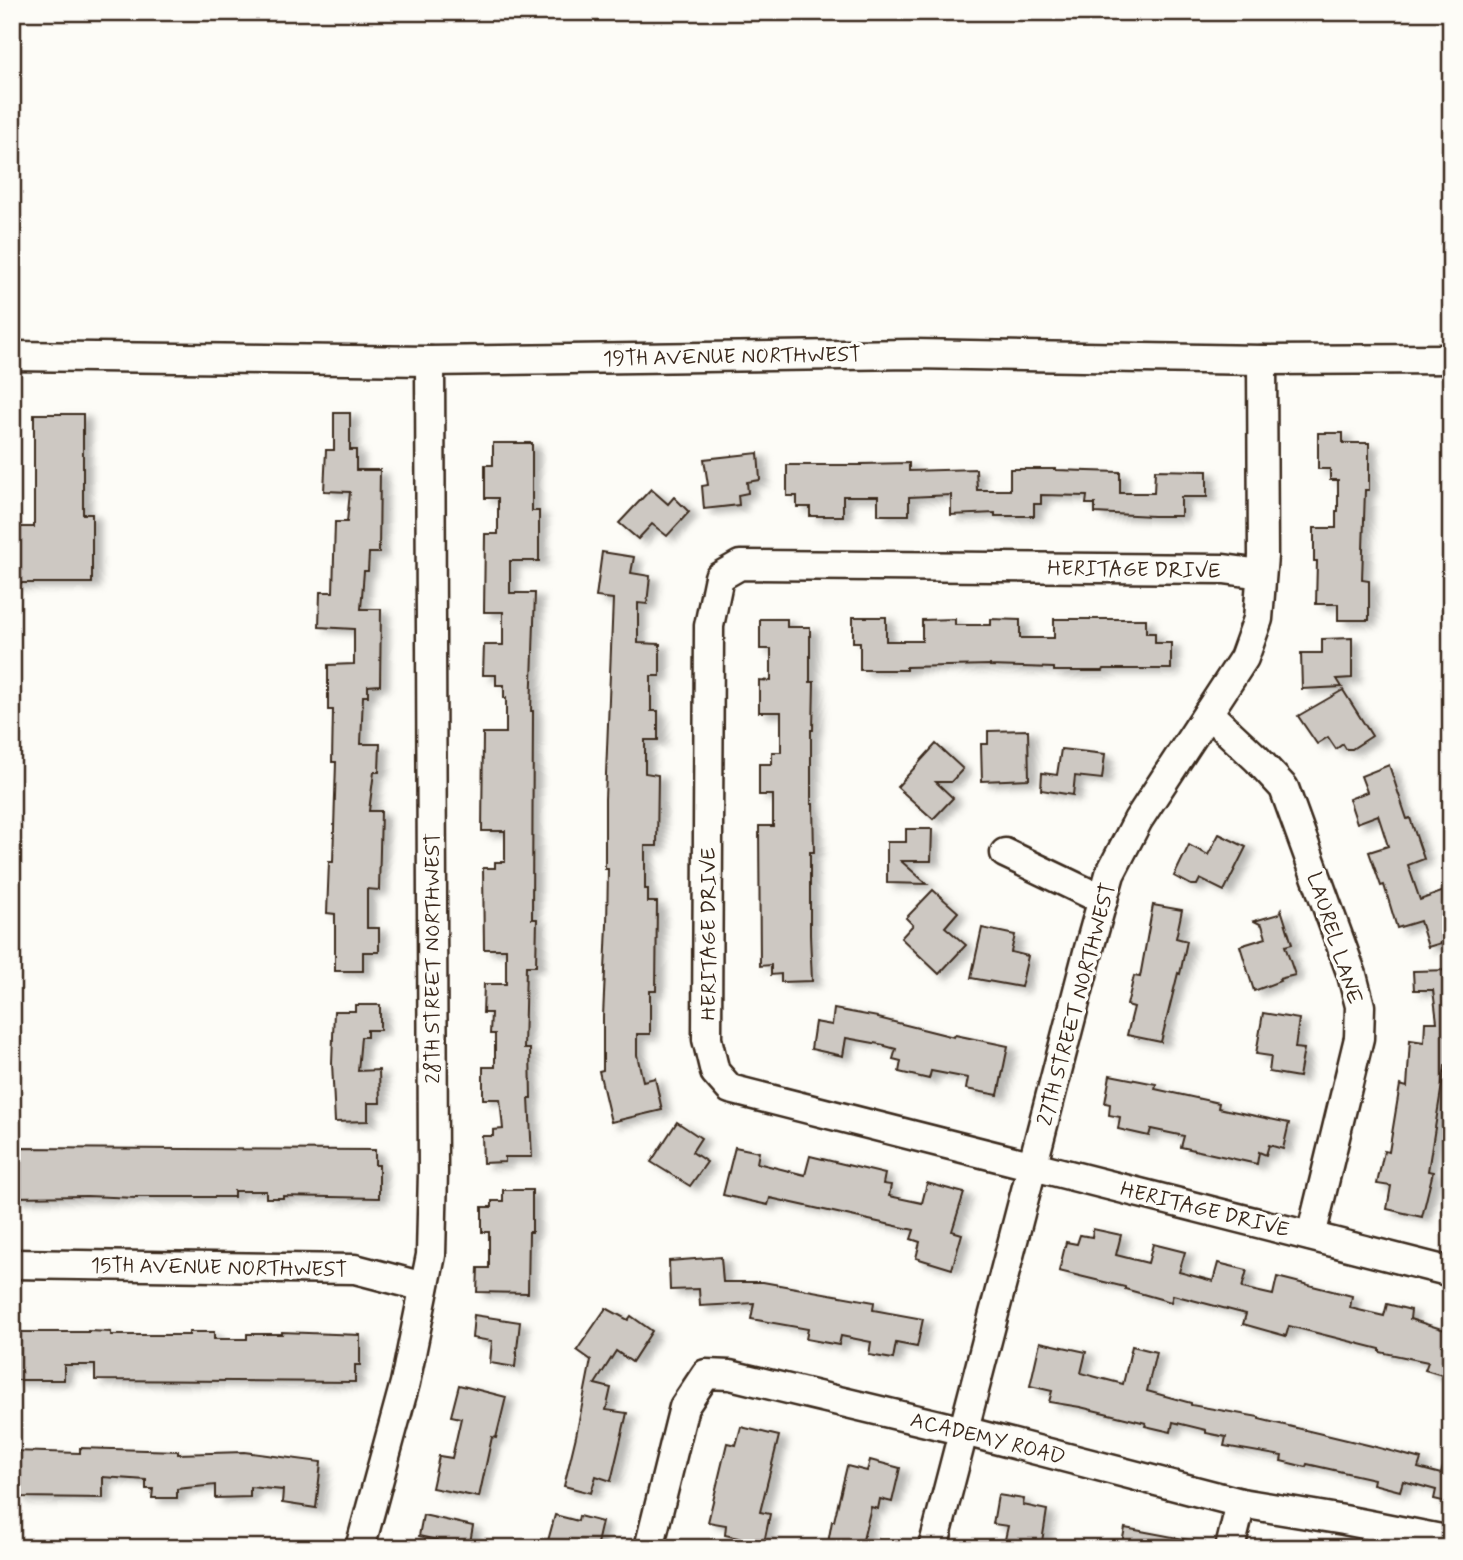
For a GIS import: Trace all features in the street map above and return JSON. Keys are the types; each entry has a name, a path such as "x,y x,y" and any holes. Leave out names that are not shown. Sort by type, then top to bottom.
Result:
{"street":[{"name":"19TH AVENUE NORTHWEST","path":"12,356 430,361 913,354 1262,360 1451,359"},
{"name":"27TH STREET NORTHWEST","path":"933,1548 1110,874 1138,820 1244,658 1258,619 1263,556 1262,360"},
{"name":"28TH STREET NORTHWEST","path":"360,1548 405,1383 431,1255 430,361"},
{"name":"HERITAGE DRIVE","path":"1261,574 1224,569 740,565 719,577 709,626 708,1039 715,1072 730,1088 1451,1272"},
{"name":"LAUREL LANE","path":"1208,713 1256,758 1284,789 1352,975 1360,1006 1359,1038 1311,1236"},
{"path":"1005,853 1103,900"},
{"name":"15TH AVENUE NORTHWEST","path":"12,1264 355,1269 424,1287"},
{"name":"ACADEMY ROAD","path":"649,1548 684,1407 706,1374 730,1375 964,1431 1241,1503 1451,1541"},
{"path":"1230,1548 1241,1503"}],"building":[{"path":"334,413 350,413 350,450 356,450 356,470 380,470 379,553 369,553 368,571 364,571 361,609 381,609 380,685 368,686 368,696 363,696 361,744 380,744 379,772 374,772 369,811 381,811 379,890 367,889 367,928 379,928 379,952 363,952 363,971 335,971 335,914 327,913 329,862 333,862 336,762 332,762 333,710 328,710 328,665 354,664 354,629 319,627 320,592 333,592 335,522 347,522 350,492 324,491 326,450 334,450"},
{"path":"34,414 83,414 83,514 92,514 92,583 12,583 12,527 34,527"},
{"path":"1318,433 1343,433 1343,443 1369,443 1369,490 1365,490 1362,580 1369,581 1369,620 1338,620 1338,604 1316,604 1317,561 1314,561 1314,528 1336,528 1338,511 1338,480 1330,480 1330,469 1318,469"},
{"path":"493,443 532,443 532,511 539,511 539,561 510,561 510,593 535,593 531,711 532,919 537,919 536,966 526,966 524,1049 530,1049 532,1157 505,1157 505,1162 483,1163 482,1136 493,1136 493,1130 503,1129 500,1099 483,1099 483,1067 495,1067 495,1034 490,1034 491,1013 483,1013 484,984 506,984 506,949 484,949 483,868 495,868 495,862 505,862 505,831 482,831 483,733 506,733 504,685 496,685 496,675 483,675 484,645 503,645 503,612 484,612 485,534 498,534 498,498 485,498 485,465 493,465"},
{"path":"758,453 760,480 747,482 748,493 738,495 739,505 704,509 702,486 708,485 704,459"},
{"path":"909,463 909,471 976,469 977,490 1010,490 1010,469 1120,472 1120,493 1154,493 1155,470 1207,471 1207,497 1181,497 1181,516 1153,516 1095,513 1095,504 1086,504 1087,496 1041,495 1041,504 1034,504 1034,516 995,516 995,513 951,515 951,495 909,497 909,515 878,515 878,496 843,496 843,516 810,516 810,507 797,507 797,496 787,496 787,465"},
{"path":"651,489 668,504 674,497 689,512 667,536 652,524 638,539 619,523"},
{"path":"602,552 634,557 631,573 650,576 647,604 638,603 638,643 660,644 660,676 651,676 651,711 658,711 658,740 645,740 645,773 658,775 657,846 645,846 645,889 648,889 648,902 657,902 656,991 650,991 650,1034 637,1034 637,1055 643,1081 655,1078 662,1110 611,1122 599,1071 603,1070 608,869 605,869 605,799 613,599 596,597"},
{"path":"853,617 886,617 886,641 922,641 922,620 955,619 955,625 991,625 991,619 1020,620 1020,638 1054,638 1054,619 1146,619 1146,633 1155,633 1155,643 1171,643 1171,669 1054,671 1054,668 990,665 860,670 860,642 853,642"},
{"path":"760,619 787,619 787,627 810,627 810,682 814,682 811,804 814,852 810,852 812,981 781,982 781,974 771,975 771,965 760,966 759,826 773,826 773,795 759,795 759,764 772,764 772,752 781,752 781,712 759,712 759,680 771,681 771,649 760,649"},
{"path":"1352,638 1352,678 1337,679 1342,687 1302,689 1301,653 1322,653 1322,639"},
{"path":"1343,690 1372,736 1352,749 1346,749 1343,744 1336,749 1328,737 1317,744 1298,716"},
{"path":"1028,730 1029,779 982,781 981,744 988,744 988,731"},
{"path":"936,744 963,769 951,782 936,782 953,798 933,819 897,787"},
{"path":"1061,749 1105,754 1102,779 1075,776 1073,795 1041,790 1042,773 1057,775"},
{"path":"1389,765 1424,859 1408,865 1420,900 1444,891 1451,912 1451,940 1428,947 1420,921 1397,928 1384,885 1381,886 1369,852 1388,846 1378,815 1357,823 1349,799 1367,792 1361,776"},
{"path":"906,829 932,829 931,861 901,861 927,884 887,883 887,842 906,842"},
{"path":"1219,834 1246,847 1224,891 1200,879 1197,885 1191,885 1174,876 1189,845 1208,855"},
{"path":"933,890 958,912 945,927 966,945 939,974 901,938 913,925 906,918"},
{"path":"1153,905 1182,910 1176,938 1187,941 1161,1042 1127,1035 1134,1007 1127,1005 1134,976 1140,977"},
{"path":"1281,909 1292,944 1285,946 1295,975 1254,991 1240,946 1266,938 1262,925 1254,921 1279,914"},
{"path":"982,928 1015,935 1011,952 1028,956 1021,987 971,978"},
{"path":"1451,970 1451,1066 1445,1066 1428,1171 1433,1172 1422,1217 1387,1209 1391,1186 1377,1184 1384,1151 1389,1152 1400,1085 1407,1087 1410,1040 1424,1042 1425,1022 1437,1022 1433,990 1414,990 1413,971"},
{"path":"355,1005 380,1005 380,1030 367,1030 367,1037 361,1037 358,1071 379,1070 380,1103 368,1103 368,1121 335,1122 332,1063 334,1011 355,1011"},
{"path":"834,1009 878,1017 954,1037 955,1035 1008,1046 998,1095 966,1089 968,1078 931,1071 929,1079 899,1072 901,1061 893,1059 896,1049 885,1045 846,1038 843,1056 811,1049 815,1022 832,1025"},
{"path":"1263,1013 1299,1019 1295,1048 1304,1049 1299,1077 1269,1072 1271,1056 1256,1054"},
{"path":"1110,1075 1156,1084 1155,1089 1219,1103 1218,1108 1289,1123 1283,1149 1269,1145 1266,1155 1259,1152 1257,1164 1181,1147 1184,1136 1151,1129 1149,1136 1118,1129 1120,1117 1109,1115 1110,1104 1105,1103"},
{"path":"677,1122 701,1138 692,1152 707,1162 690,1186 651,1162"},
{"path":"735,1147 759,1152 757,1163 805,1175 810,1156 885,1174 883,1184 891,1185 889,1196 922,1203 927,1183 964,1193 952,1231 962,1234 952,1269 916,1258 920,1242 911,1239 914,1230 770,1198 768,1205 723,1195"},
{"path":"18,1148 375,1150 375,1165 379,1165 379,1198 266,1198 266,1191 234,1191 234,1197 12,1197 12,1163 18,1163"},
{"path":"503,1190 532,1190 528,1293 477,1292 478,1268 489,1268 489,1232 482,1232 482,1207 492,1207 492,1201 503,1201"},
{"path":"1093,1229 1121,1235 1116,1255 1148,1263 1153,1244 1185,1252 1179,1272 1213,1281 1218,1263 1247,1270 1242,1288 1273,1295 1277,1277 1352,1296 1350,1308 1384,1316 1387,1304 1411,1310 1410,1319 1451,1332 1451,1370 1444,1368 1442,1375 1425,1370 1428,1362 1380,1352 1380,1349 1289,1326 1286,1336 1243,1324 1246,1314 1173,1295 1171,1302 1125,1287 1059,1271 1066,1242 1077,1244 1080,1235 1092,1237"},
{"path":"721,1257 723,1282 763,1282 874,1302 873,1310 923,1319 917,1347 896,1343 893,1359 869,1355 871,1342 841,1336 839,1345 806,1339 808,1329 751,1319 754,1303 700,1306 699,1289 670,1290 669,1261"},
{"path":"606,1308 628,1320 631,1316 652,1331 632,1362 616,1351 595,1384 611,1388 606,1410 627,1413 611,1481 596,1476 591,1493 564,1486 591,1360 577,1350"},
{"path":"474,1315 520,1322 515,1367 490,1363 492,1341 472,1338"},
{"path":"12,1332 111,1332 111,1335 189,1335 189,1332 214,1332 214,1339 247,1339 247,1334 282,1332 360,1335 360,1365 355,1365 355,1382 95,1380 95,1365 64,1365 64,1380 12,1380"},
{"path":"1040,1342 1086,1352 1081,1373 1123,1384 1132,1346 1156,1352 1147,1391 1191,1405 1259,1417 1421,1459 1418,1468 1441,1474 1446,1456 1451,1457 1451,1503 1434,1499 1436,1490 1403,1481 1400,1491 1373,1484 1374,1479 1307,1464 1306,1467 1281,1461 1282,1456 1224,1446 1226,1437 1206,1433 1206,1430 1173,1422 1171,1432 1145,1426 1146,1423 1049,1402 1052,1391 1030,1386"},
{"path":"459,1385 506,1397 496,1438 492,1437 479,1497 432,1488 439,1456 452,1458 461,1418 451,1416"},
{"path":"741,1427 779,1436 760,1512 770,1514 763,1548 735,1548 738,1538 725,1535 726,1525 708,1522 727,1443 736,1445"},
{"path":"80,1448 178,1451 178,1454 244,1452 321,1462 316,1508 282,1503 283,1490 250,1487 250,1497 215,1498 215,1485 177,1489 177,1498 152,1498 153,1489 146,1489 146,1480 103,1477 103,1498 18,1497 19,1486 12,1486 12,1451 80,1453"},
{"path":"870,1460 900,1468 892,1502 880,1499 878,1509 871,1507 861,1548 827,1548 847,1466 867,1471"},
{"path":"998,1495 1024,1499 1023,1505 1047,1510 1041,1548 1004,1544 1008,1526 993,1524"},
{"path":"423,1515 473,1526 469,1548 435,1548 437,1540 419,1536"},
{"path":"555,1515 578,1521 579,1516 602,1522 596,1548 546,1548"},
{"path":"1125,1528 1189,1540 1189,1548 1121,1548"}]}
